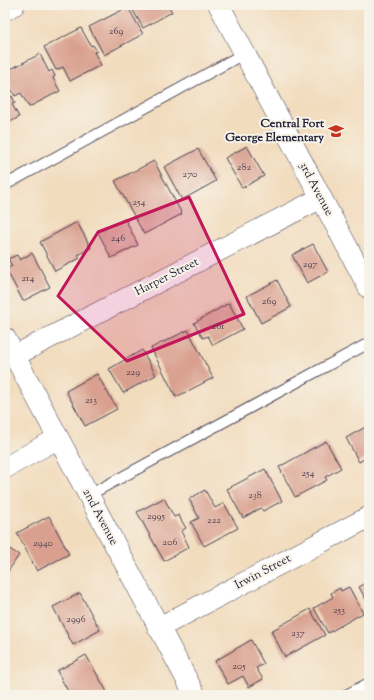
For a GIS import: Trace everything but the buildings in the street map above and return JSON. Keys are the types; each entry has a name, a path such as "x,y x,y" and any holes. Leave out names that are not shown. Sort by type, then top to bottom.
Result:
{"street":[{"path":"5,10 14,5"},
{"name":"3rd Avenue","path":"219,5 369,288"},
{"name":"Harper Street","path":"10,347 321,198"},
{"name":"2nd Avenue","path":"10,347 158,628 195,695"},
{"path":"5,468 58,438"},
{"name":"Irwin Street","path":"158,628 369,517"}],"lane":[{"path":"5,185 245,53"},
{"path":"89,495 369,343"},
{"path":"346,695 369,683"}],"highlighted area":[{"path":"189,197 244,314 127,361 58,296 98,232"}],"place":[{"name":"Central Fort George Elementary","path":"336,131"}]}
